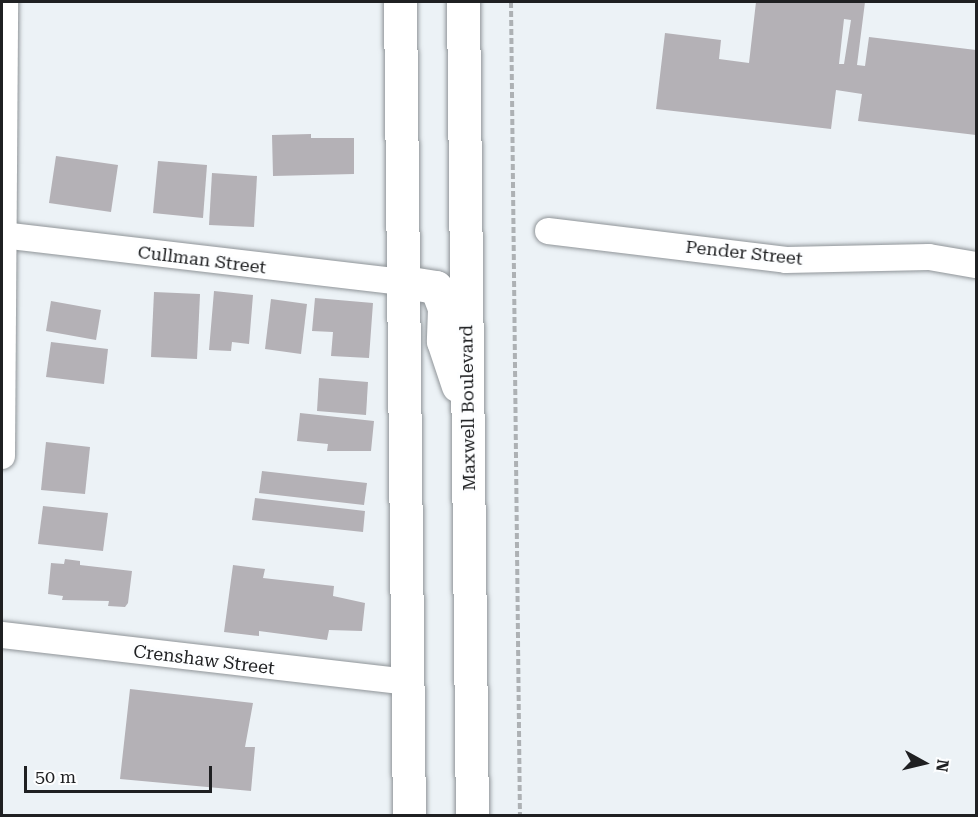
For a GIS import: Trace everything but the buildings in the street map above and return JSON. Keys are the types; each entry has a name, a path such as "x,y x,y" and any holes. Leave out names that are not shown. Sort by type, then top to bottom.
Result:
{"main road":[{"path":"400,2 409,816"},
{"name":"Maxwell Boulevard","path":"463,2 472,816"},
{"path":"404,282 436,286 444,308 443,341 468,416"}],"street":[{"path":"2,456 5,2"},
{"name":"Pender Street","path":"548,231 786,260 929,257 976,265"},
{"name":"Cullman Street","path":"2,235 404,282"},
{"name":"Crenshaw Street","path":"2,635 407,682"}],"path":[{"path":"511,2 520,816"}]}
